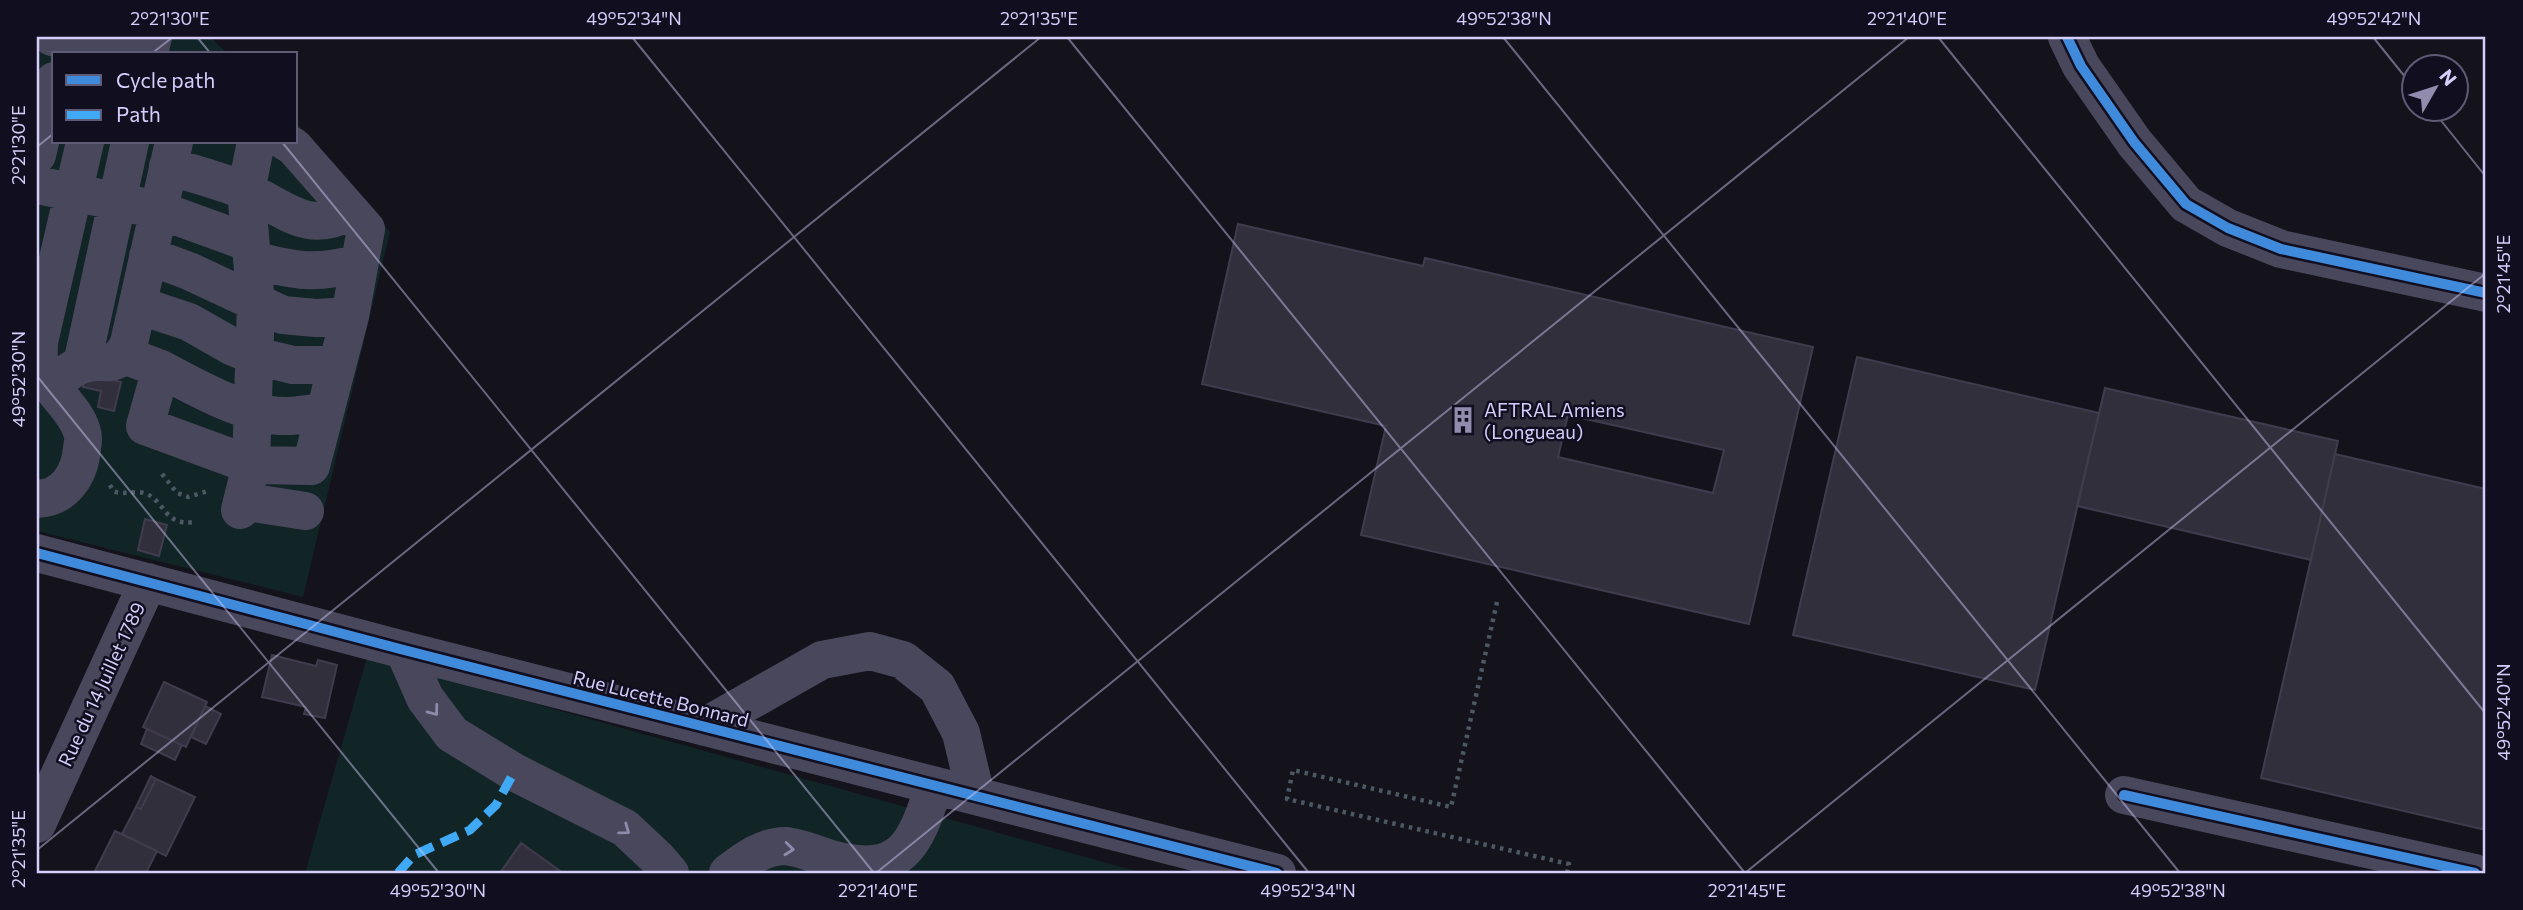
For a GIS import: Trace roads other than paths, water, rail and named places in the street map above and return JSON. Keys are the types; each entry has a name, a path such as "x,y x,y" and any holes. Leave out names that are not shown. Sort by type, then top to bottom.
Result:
{"street":[{"path":"2067,37 2081,66 2134,142 2186,204 2228,228 2281,249 2486,293"},
{"path":"60,42 112,49"},
{"path":"37,155 52,90"},
{"path":"85,144 39,342 40,365 67,375 116,362 124,355 130,343 171,154 285,213 317,222 337,219 350,211"},
{"path":"37,499 44,499 70,484 79,471 83,434 72,411 67,375 117,201 130,144"},
{"path":"244,492 252,410 256,303 247,191 261,144"},
{"path":"244,492 311,466 350,316 366,229 294,147 269,144"},
{"path":"37,185 159,209 294,270 331,271 359,263"},
{"path":"148,256 189,271 284,315 350,316"},
{"path":"138,305 189,322 255,356 293,365 337,365"},
{"path":"124,355 161,369 213,397 252,410 285,417 325,412"},
{"path":"161,369 145,426 244,492 305,511"},
{"name":"Rue Lucette Bonnard","path":"37,553 404,650 1277,873"},
{"name":"Rue du 14 Juillet 1789","path":"37,824 148,582"},
{"path":"404,650 425,698 452,734 514,772 625,828 670,873"},
{"path":"704,727 822,660 870,651 903,660 937,687 961,733 976,796"},
{"path":"728,873 753,854 785,846 853,864 882,864 906,850 921,827 934,786"},
{"path":"2124,794 2475,873"}],"place":[{"name":"AFTRAL Amiens (Longueau)","path":"1463,420"}]}
